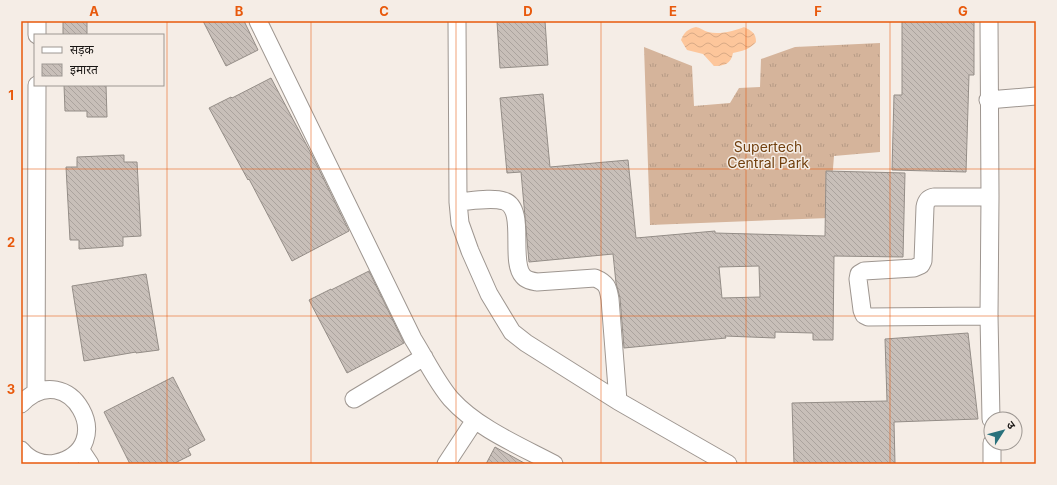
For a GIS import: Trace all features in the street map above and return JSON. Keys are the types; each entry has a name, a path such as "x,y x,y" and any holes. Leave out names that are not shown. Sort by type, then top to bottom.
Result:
{"street":[{"path":"37,21 37,34"},
{"path":"258,21 409,332 451,399 475,420 486,427 554,464"},
{"path":"457,21 458,202 460,223 470,251 489,294 512,332 526,343 618,401 728,464"},
{"path":"989,21 989,316 991,411"},
{"path":"36,393 37,86"},
{"path":"988,100 1036,96"},
{"path":"989,316 868,317 864,315 862,310 858,279 859,274 864,271 914,268 921,265 923,261 925,207 926,201 930,198 990,197"},
{"path":"458,202 497,199 506,201 513,208 515,216 518,267 522,276 528,280 537,282 595,278 602,281 608,288 618,401"},
{"path":"354,399 424,357"},
{"path":"21,404 27,398 46,390 67,394 79,405 86,418 87,429 85,440 80,449 64,462 43,464 33,460 21,450"},
{"path":"446,464 475,420"},
{"path":"80,449 90,464"},
{"path":"992,451 992,464"}],"green space":[{"name":"Supertech Central Park","path":"880,43 880,152 834,156 829,218 650,225 644,47 692,66 694,106 730,103 739,88 760,87 761,59 795,47"}],"water":[{"path":"696,27 712,33 722,33 744,27 753,33 756,42 742,51 733,53 731,60 726,64 714,66 703,54 687,50 681,40 687,31"}],"building":[{"path":"63,21 87,21 87,34 63,34"},
{"path":"203,21 244,21 258,50 226,66"},
{"path":"497,21 545,21 548,65 500,68"},
{"path":"902,21 974,21 974,75 969,75 966,172 892,170 894,95 902,95"},
{"path":"271,78 314,159 349,231 292,261 249,179 248,180 209,108"},
{"path":"64,86 106,86 107,117 87,117 87,111 65,111"},
{"path":"543,94 550,167 628,160 636,238 715,231 715,233 825,236 826,171 905,173 903,257 834,256 833,340 813,340 813,333 775,332 775,338 725,336 726,338 624,348 620,298 616,283 613,254 529,262 521,172 507,173 500,98","holes":["759,266 760,297 722,298 719,267"]},
{"path":"124,155 124,162 137,162 141,236 123,237 123,246 79,249 79,240 70,240 66,167 77,167 77,157"},
{"path":"369,271 404,343 347,373 309,300"},
{"path":"146,274 159,350 136,352 84,361 72,286"},
{"path":"968,333 978,419 894,422 895,464 794,464 792,403 887,401 885,339"},
{"path":"173,377 205,440 188,449 191,455 173,464 130,464 104,412"},
{"path":"495,447 526,464 486,464"}]}
